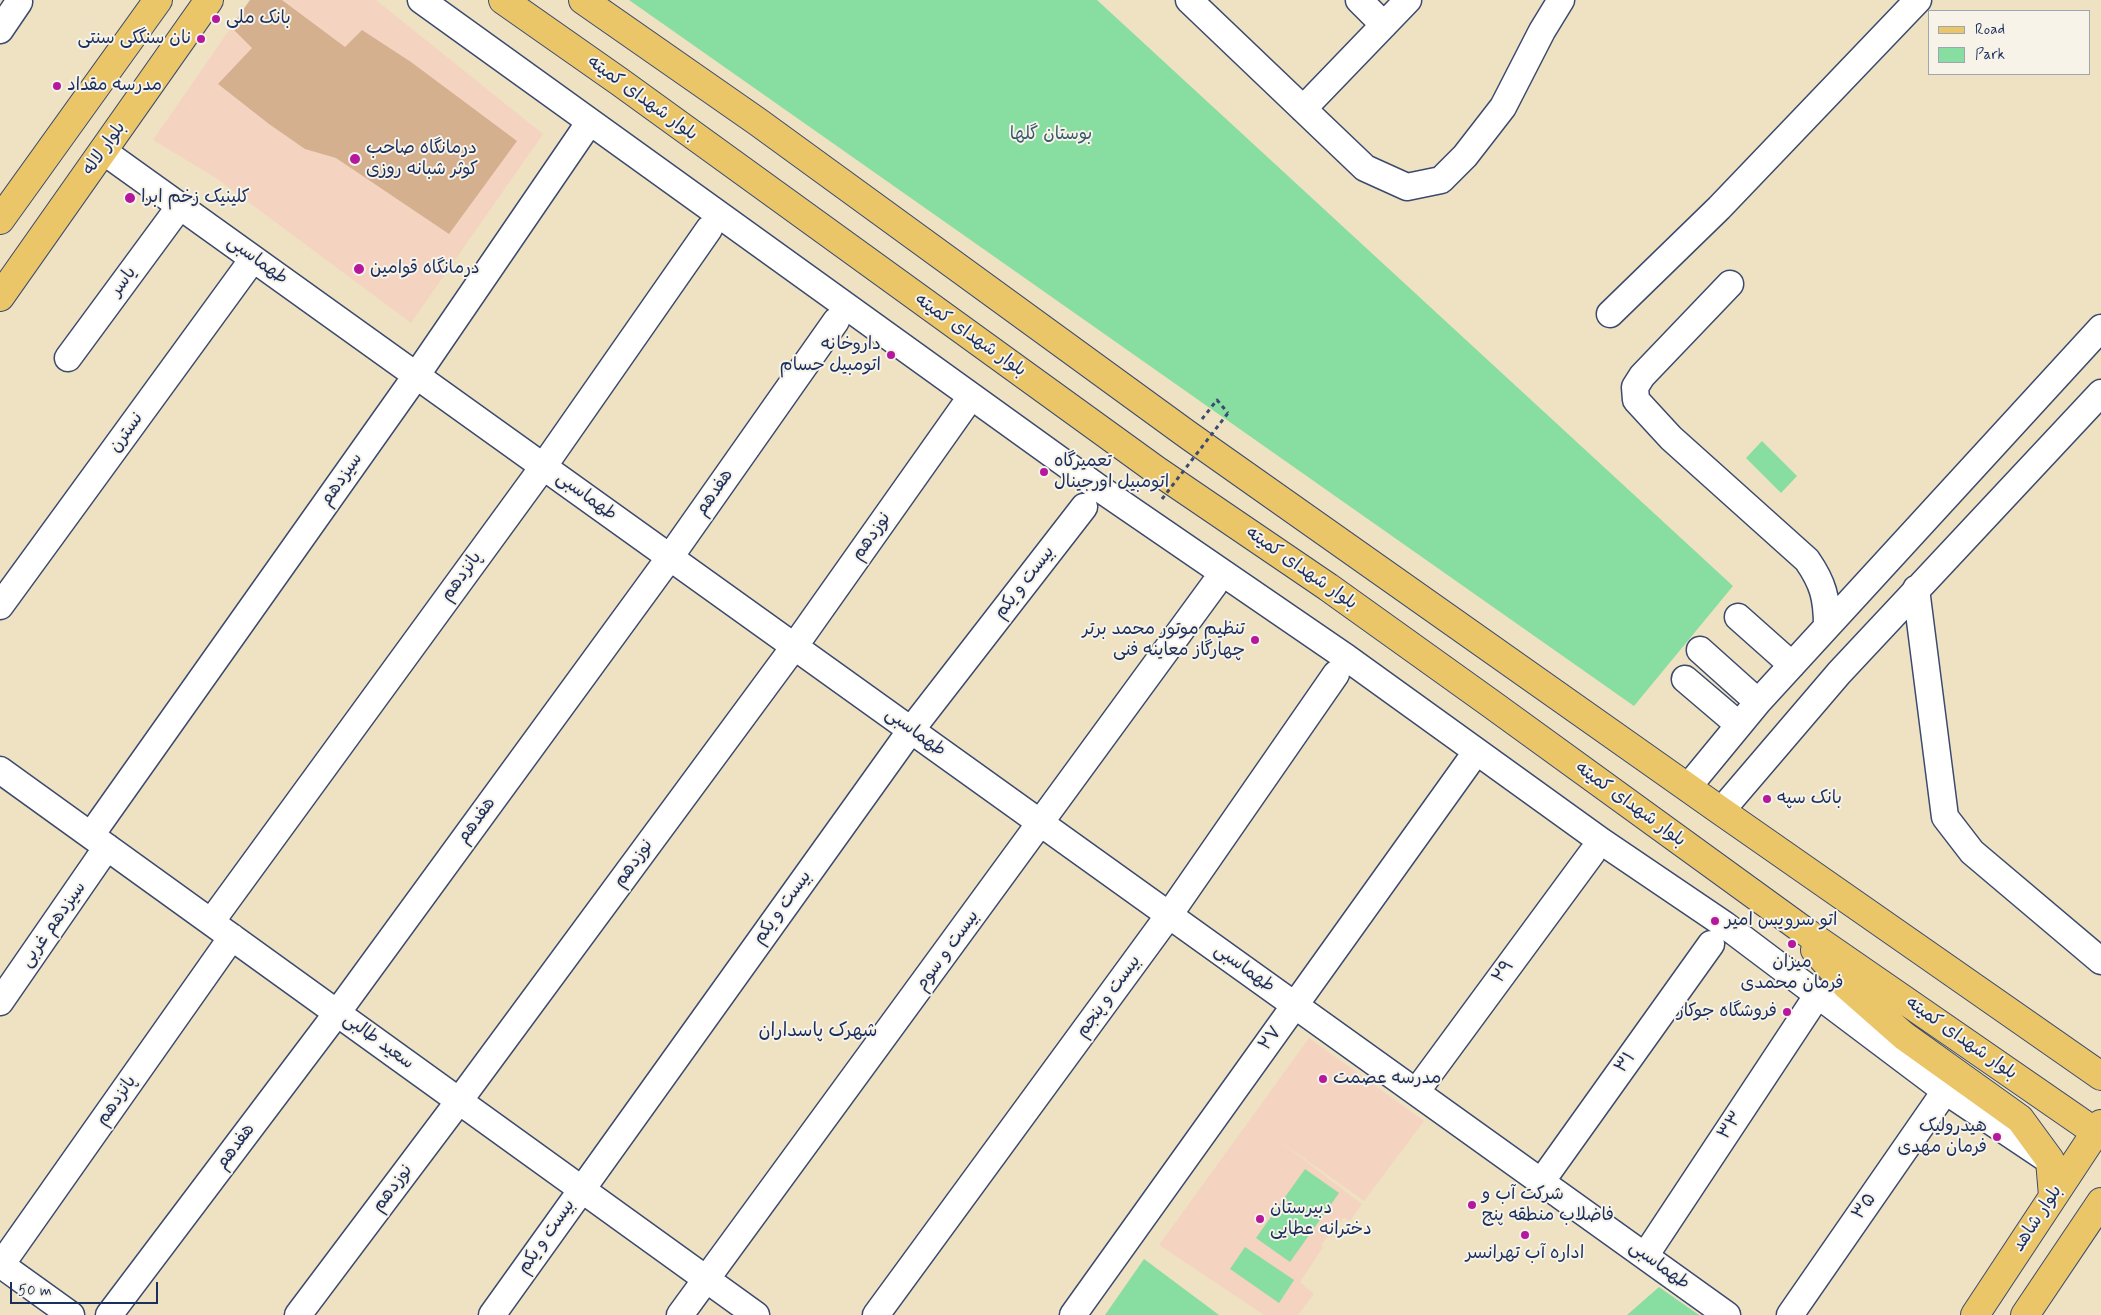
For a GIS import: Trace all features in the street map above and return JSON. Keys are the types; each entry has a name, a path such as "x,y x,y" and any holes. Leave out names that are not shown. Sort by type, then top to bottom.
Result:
{"main road":[{"name":"بلوار لاله","path":"0,297 209,0"},
{"name":"بلوار شهدای کمیته","path":"503,0 620,82 1156,470 1328,587 1482,697 1803,930 2099,1130"},
{"path":"583,0 758,122 1188,435 2101,1076"},
{"path":"0,220 155,4 169,1 182,3 188,15 185,34"},
{"path":"1803,930 1820,957 1846,985 1904,1036 2020,1119 2050,1160 2053,1196"},
{"name":"بلوار شاهد","path":"1975,1315 2099,1130"},
{"path":"2025,1315 2090,1230 2101,1202"}],"street":[{"path":"421,0 589,123 1099,488 1347,658 1601,841 1725,925 1944,1090 2050,1160"},
{"path":"1189,0 1365,168 1407,187 1441,180 1465,156 1503,107 1542,30 1560,0"},
{"path":"1359,0 1384,25"},
{"path":"1303,108 1408,0"},
{"path":"1610,314 1720,208 1918,0"},
{"path":"0,30 19,2"},
{"name":"سیزدهم","path":"99,841 589,123"},
{"name":"طهماسبی","path":"103,151 1727,1315"},
{"name":"یاسر","path":"68,358 180,206"},
{"name":"پانزدهم","path":"211,922 543,466 709,229"},
{"name":"نسترن","path":"0,606 253,259"},
{"path":"1730,284 1642,376 1635,387 1636,400 1671,438 1807,560 1819,578 1827,602 1827,626"},
{"name":"هفدهم","path":"109,1315 337,1013 670,557 836,321"},
{"path":"1688,787 1758,702 2101,328"},
{"path":"1721,811 1839,673 2101,393"},
{"name":"نوزدهم","path":"298,1315 459,1101 794,646 963,408"},
{"name":"بیست و یکم","path":"492,1315 911,730 1084,507"},
{"name":"بیست و سوم","path":"680,1315 1214,585"},
{"path":"1916,589 1945,817 1972,852 2101,961"},
{"path":"1738,617 1792,665"},
{"path":"1700,650 1758,702"},
{"name":"بیست و پنجم","path":"876,1315 1169,915 1336,674"},
{"path":"1685,679 1739,725"},
{"name":"۲۷","path":"1073,1315 1469,762"},
{"name":"سعید طالبی","path":"0,770 756,1315"},
{"name":"سیزدهم غربی","path":"0,1002 99,841"},
{"name":"۲۹","path":"1416,1092 1592,853"},
{"name":"پانزدهم","path":"1,1264 232,937"},
{"name":"۳۱","path":"1541,1182 1711,944"},
{"name":"۳۳","path":"1645,1256 1817,996"},
{"name":"۳۵","path":"1790,1315 1939,1100"},
{"path":"1,1264 71,1315"}],"path":[{"path":"1162,499 1228,413 1217,400"}],"shaded area":[{"name":"درمانگاه صاحب کوثر شبانه روزی","path":"250,0 376,0 543,134 411,323 216,178 153,140"},
{"path":"1309,1038 1424,1121 1364,1201 1274,1137 1362,1204 1350,1221 1344,1217 1321,1245 1323,1247 1300,1282 1314,1294 1298,1315 1264,1315 1159,1245"}],"green space":[{"name":"بوستان گلها","path":"629,0 1097,0 1733,586 1634,706"},
{"path":"1762,441 1797,476 1781,493 1746,458"},
{"path":"1305,1169 1339,1193 1290,1262 1256,1238"},
{"path":"1245,1247 1294,1280 1279,1303 1230,1269"},
{"path":"1144,1259 1219,1315 1105,1315"},
{"path":"1659,1287 1699,1315 1627,1315"}],"building":[{"path":"250,0 282,0 345,47 362,30 411,62 517,141 449,234 336,158 305,149 269,124 218,84 252,48 231,27"}],"place":[{"name":"بانک ملی","path":"216,19"},
{"name":"نان سنگکی سنتی","path":"201,39"},
{"name":"مدرسه مقداد","path":"57,86"},
{"name":"درمانگاه صاحب کوثر شبانه روزی","path":"355,159"},
{"name":"کلینیک زخم ابرا","path":"130,198"},
{"name":"درمانگاه قوامین","path":"359,269"},
{"name":"داروخانه اتومبیل حسام","path":"891,355"},
{"name":"تعمیرگاه اتومبیل اورجینال","path":"1044,472"},
{"name":"تنظیم موتور محمد برتر چهارگاز معاینه فنی","path":"1255,640"},
{"name":"بانک سپه","path":"1767,799"},
{"name":"اتو سرویس امیر","path":"1715,921"},
{"name":"میزان فرمان محمدی","path":"1792,944"},
{"name":"فروشگاه جوکار","path":"1787,1012"},
{"name":"مدرسه عصمت","path":"1323,1079"},
{"name":"هیدرولیک فرمان مهدی","path":"1997,1137"},
{"name":"شرکت آب و فاضلاب منطقه پنج","path":"1472,1205"},
{"name":"دبیرستان دخترانه عطایی","path":"1260,1219"},
{"name":"اداره آب تهرانسر","path":"1525,1235"}],"district":[{"name":"شهرک پاسداران","path":"818,1032"}]}
